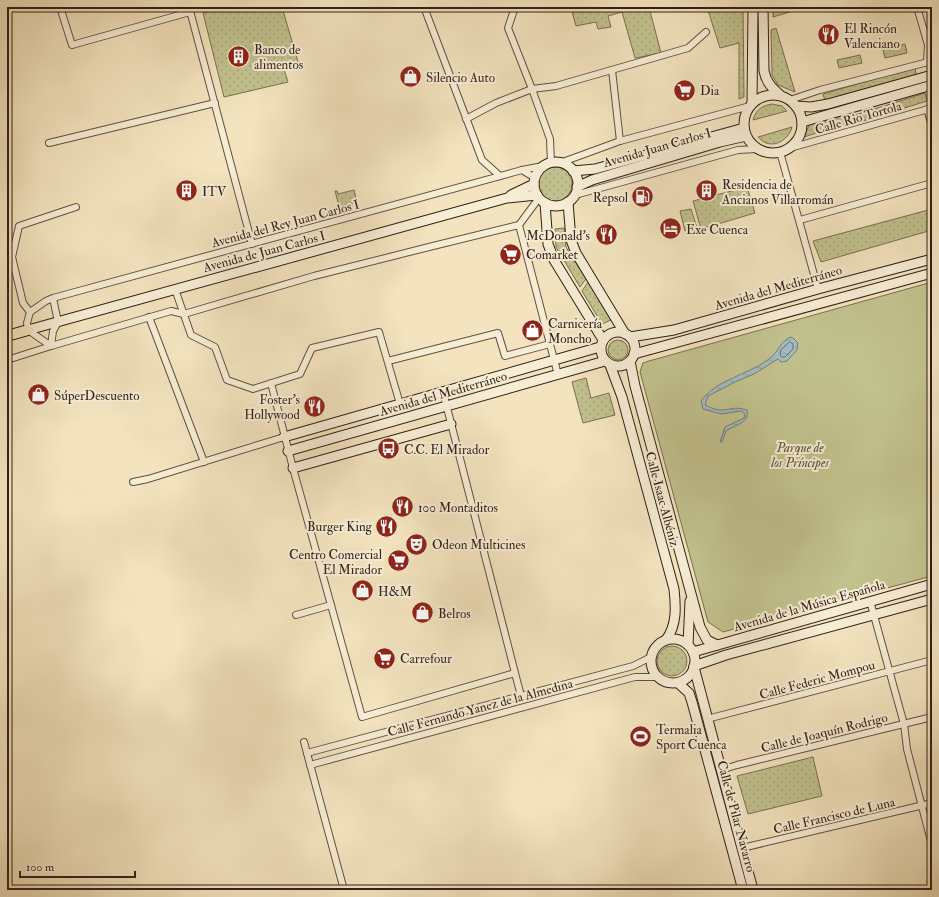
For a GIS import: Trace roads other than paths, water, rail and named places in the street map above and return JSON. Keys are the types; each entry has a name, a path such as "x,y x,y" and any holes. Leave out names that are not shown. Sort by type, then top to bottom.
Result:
{"main road":[{"path":"7,336 28,330"}],"street":[{"path":"60,7 72,45 189,10 252,244"},
{"path":"424,7 482,160 500,176"},
{"path":"515,7 508,28 532,88 550,139 551,164"},
{"path":"753,7 751,104 744,118 745,132 750,143 757,149"},
{"path":"763,7 764,72 769,85 780,96 793,103 811,107 828,104 932,75"},
{"path":"793,103 820,90 929,61 930,43 917,7"},
{"path":"466,119 496,102 532,88 556,86 688,48 706,32"},
{"path":"612,70 620,141"},
{"path":"802,122 932,85"},
{"path":"751,104 760,97 767,95 780,96"},
{"path":"49,143 215,103"},
{"path":"576,191 738,150 757,149 770,153 780,152 790,148 799,136 802,122 800,112 793,103"},
{"name":"Avenida del Rey Juan Carlos I","path":"30,312 53,298 522,170 551,164 620,141 751,104"},
{"path":"930,109 932,126"},
{"name":"Calle Rio Tortola","path":"790,148 930,109"},
{"name":"Avenida Juan Carlos I","path":"573,171 595,169 745,132"},
{"name":"Avenida Juan Carlos I","path":"576,191 592,180 720,142 745,132"},
{"path":"780,152 818,289"},
{"path":"551,164 568,166 573,171 577,179 576,191 568,202 557,206 541,199 507,198 534,181 537,172 551,164"},
{"path":"522,170 534,181 541,199 548,244 554,260 602,344"},
{"path":"800,220 932,183"},
{"name":"Avenida de Juan Carlos I","path":"28,330 507,198"},
{"path":"7,360 171,311 184,314 314,276 519,225 541,199"},
{"path":"568,202 571,240 576,253 634,345 632,358 621,366 608,363 601,355 602,344 607,336 619,332 628,336"},
{"path":"51,346 28,330 27,323 30,312 23,303 12,257 19,226 76,207"},
{"path":"519,225 558,375"},
{"name":"Avenida del Mediterráneo","path":"628,336 674,330 818,289 932,259"},
{"name":"Avenida del Mediterráneo","path":"632,358 932,272"},
{"path":"175,289 191,334 215,347 227,380 253,389 300,374 312,348 379,332 400,404"},
{"path":"51,346 53,331 58,322 53,298"},
{"path":"149,317 204,462"},
{"path":"388,361 498,333 505,356 550,344"},
{"name":"Avenida del Mediterráneo","path":"284,437 555,360 602,344"},
{"name":"Calle Isaac Albéniz","path":"632,358 635,386 691,594 703,634 710,642 717,645"},
{"name":"Avenida del Mediterráneo","path":"288,451 446,405 608,363"},
{"name":"Calle Isaac Albéniz","path":"608,363 622,397 674,589 676,608 674,622 671,633 666,640"},
{"path":"271,383 284,437 362,717 515,673"},
{"path":"443,392 521,696"},
{"path":"293,468 451,424"},
{"path":"133,482 284,437"},
{"name":"Avenida de la Música Española","path":"690,648 717,645 932,584"},
{"name":"Calle Isaac Albéniz","path":"690,648 691,594"},
{"name":"Avenida de la Música Española","path":"694,667 726,655 932,599"},
{"path":"870,601 904,724 907,750 932,845"},
{"path":"296,615 331,605"},
{"path":"666,640 678,640 690,648 695,659 694,667 688,677 678,683 667,683 657,677 652,668 651,657 656,646 666,640"},
{"name":"Calle Fernando Yanez de la Almedina","path":"307,753 633,666 651,657"},
{"name":"Calle Federic Mompou","path":"707,719 932,660"},
{"name":"Calle de Pilar Navarro","path":"694,667 753,890"},
{"name":"Calle Fernando Yanez de la Almedina","path":"310,765 635,677 657,677"},
{"name":"Calle de Pilar Navarro","path":"678,683 687,691 692,702 744,890"},
{"name":"Calle de Joaquín Rodrigo","path":"721,770 932,717"},
{"path":"304,742 344,890"},
{"name":"Calle Francisco de Luna","path":"742,848 932,803"}],"water":[{"path":"790,337 798,343 797,350 787,361 781,362 778,359 754,374 708,396 705,405 717,410 736,408 747,410 744,421 726,431 722,442 720,442 725,427 744,418 745,414 741,411 721,414 703,409 701,401 715,387 769,359 775,354 783,342"}],"place":[{"name":"El Rincón Valenciano","path":"829,35"},
{"name":"Banco de alimentos","path":"239,56"},
{"name":"Silencio Auto","path":"410,77"},
{"name":"Dia","path":"685,90"},
{"name":"ITV","path":"186,191"},
{"name":"Residencia de Ancianos Villarromán","path":"706,191"},
{"name":"Repsol","path":"643,197"},
{"name":"Exe Cuenca","path":"671,229"},
{"name":"McDonald's","path":"606,235"},
{"name":"Comarket","path":"510,254"},
{"name":"Carnicería Moncho","path":"533,330"},
{"name":"SúperDescuento","path":"39,395"},
{"name":"Foster's Hollywood","path":"315,406"},
{"name":"C.C. El Mirador","path":"389,449"},
{"name":"100 Montaditos","path":"403,507"},
{"name":"Burger King","path":"387,526"},
{"name":"Odeon Multicines","path":"416,544"},
{"name":"Centro Comercial El Mirador","path":"398,561"},
{"name":"H&M","path":"363,591"},
{"name":"Belros","path":"423,613"},
{"name":"Carrefour","path":"384,658"},
{"name":"Termalia Sport Cuenca","path":"640,736"}],"park label":[{"name":"Parque de los Príncipes","path":"800,454"}]}
